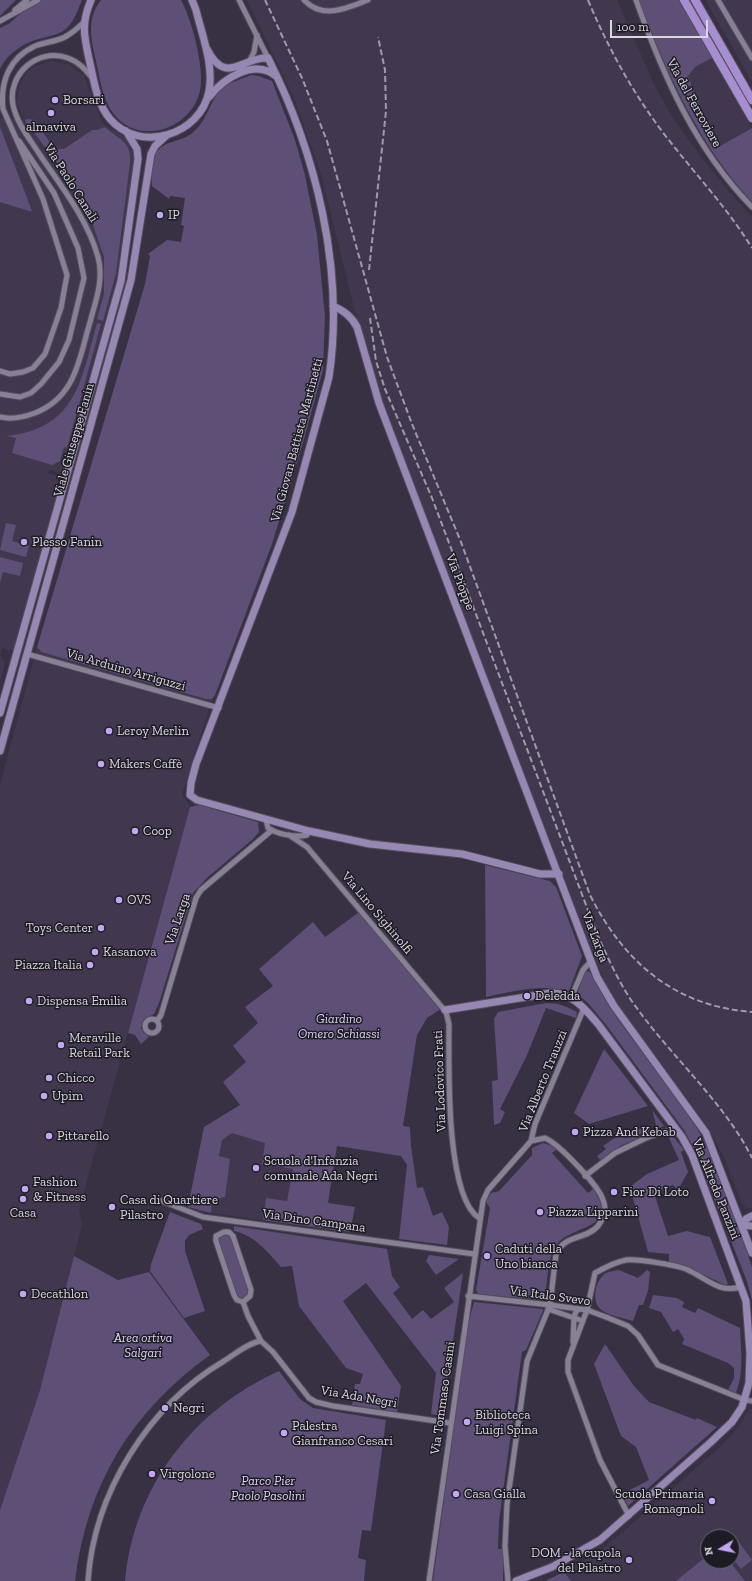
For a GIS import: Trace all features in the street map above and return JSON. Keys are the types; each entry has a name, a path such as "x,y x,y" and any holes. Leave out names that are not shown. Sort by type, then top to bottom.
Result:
{"main road":[{"path":"684,0 752,118"},
{"path":"695,0 752,100"}],"street":[{"path":"2,20 27,0"},
{"path":"2,20 38,0"},
{"path":"91,0 84,22 84,36 99,99 106,114 111,120 126,131 142,137 166,136 179,132 199,114 206,101 216,89 231,78 257,68 268,58"},
{"path":"192,0 196,10 210,74 209,91 206,101"},
{"name":"Via Giovan Battista Martinetti","path":"239,0 279,78 299,127 317,187 328,249 334,332 329,377 292,512 191,783 190,792 192,798 266,820"},
{"path":"304,0 316,9 323,11 335,11 348,8 368,0"},
{"name":"Via del Ferroviere","path":"636,0 660,64 702,144 719,168 752,207"},
{"path":"718,0 752,58"},
{"name":"Via Paolo Canali","path":"0,371 10,374 24,372 33,368 42,358 54,334 66,283 65,266 43,199 10,129 3,109 1,95 3,81 8,69 16,59 36,46 67,36 84,22"},
{"path":"250,60 255,48 257,34"},
{"path":"202,36 211,56 221,66 230,68 240,67 250,60 268,58"},
{"name":"Via Paolo Canali","path":"0,417 19,418 30,415 53,403 64,394 71,383 78,366 100,284 98,257 89,234 67,194 21,126 13,104 13,87 18,76 27,65 40,58 52,55 72,60 83,67 94,80"},
{"path":"257,68 271,73 279,78"},
{"path":"0,394 20,397 31,393 41,384 59,362 69,340 84,278 78,248 54,192 10,129"},
{"name":"Viale Giuseppe Fanin","path":"0,713 125,261 138,159 137,149 126,131"},
{"name":"Viale Giuseppe Fanin","path":"0,752 132,280 150,154 155,146 166,136"},
{"name":"Via Pioppe","path":"333,306 345,312 353,320 356,327 379,403 559,874"},
{"path":"66,478 75,481"},
{"name":"Via Arduino Arriguzzi","path":"27,654 219,708"},
{"path":"309,830 307,835 300,837 268,828 266,820 370,844 462,854 540,874 559,874"},
{"name":"Via Larga","path":"157,1021 161,1015 196,898 201,890 272,830"},
{"name":"Via Lino Sighinolfi","path":"289,834 307,847 390,948 445,1010"},
{"name":"Via Larga","path":"559,874 591,961 614,1006 706,1134 752,1253"},
{"path":"571,998 583,970 591,961"},
{"name":"Via Alfredo Panzini","path":"445,1010 556,993 571,998 584,1008 676,1128 692,1155 741,1288 748,1313 750,1353 748,1400 732,1422 629,1516 600,1540 581,1553 552,1567 516,1581"},
{"name":"Via Alberto Trauzzi","path":"479,1218 482,1201 488,1190 531,1141 535,1124 584,1008"},
{"name":"Via Lodovico Frati","path":"445,1010 449,1024 448,1098 456,1172 472,1213 479,1218"},
{"path":"585,1176 615,1153 646,1138 676,1128"},
{"path":"508,1581 505,1546 507,1504 527,1362 549,1307 556,1254 560,1246 565,1242 597,1227 604,1215 605,1207 603,1199 585,1176 553,1142 546,1138 531,1141"},
{"name":"Via Dino Campana","path":"154,1198 203,1217 474,1254"},
{"path":"742,1225 752,1216"},
{"name":"Via Tommaso Casini","path":"429,1581 479,1218"},
{"path":"742,1225 752,1226"},
{"name":"Via Ada Negri","path":"224,1232 229,1232 233,1236 251,1290 250,1296 244,1302 237,1300 234,1295 216,1241 216,1236 224,1232"},
{"path":"629,1516 600,1460 568,1372 568,1360 587,1310 595,1273 626,1260 666,1264 689,1270 722,1288 730,1290 741,1288"},
{"name":"Via Italo Svevo","path":"468,1296 549,1307 587,1310 628,1326 638,1335 658,1365 748,1400"},
{"name":"Via Ada Negri","path":"244,1302 248,1316 261,1341 273,1352 300,1388 316,1402 370,1413 450,1423"},
{"name":"Via Italo Svevo","path":"549,1307 583,1321"},
{"path":"573,1349 574,1318 576,1311 580,1309"},
{"path":"88,1581 94,1545 109,1498 122,1470 145,1433 172,1402 201,1376 234,1355 261,1341"}],"shaded area":[{"path":"247,0 617,0 654,84 669,112 729,192 752,217 752,1208 746,1208 742,1204 724,1158 709,1128 625,1014 607,986 595,959 376,386 354,308 321,174 294,98"},
{"path":"706,0 752,0 752,82 710,8"},
{"path":"712,58 752,127 720,146 703,124 697,110 699,104 688,75 695,67"},
{"path":"51,61 69,64 84,76 103,124 127,138 135,150 134,166 118,276 61,473 49,469 48,473 66,478 17,652 2,648 0,655 0,118 25,120 17,104 19,85 28,71 35,66"},
{"path":"37,647 41,652 212,699 182,794 190,807 79,1210 82,1225 40,1390 0,1510 0,785"},
{"path":"0,655 5,662 0,683"},
{"name":"Scuola d'Infanzia comunale Ada Negri","path":"240,1105 331,1107 295,1225 199,1211 188,1207 204,1127"},
{"path":"750,1409 752,1409 752,1581 547,1581 600,1550 720,1447 733,1434"}],"green space":[{"path":"0,0 16,0 0,16"},
{"path":"35,0 82,0 72,22 67,28 54,35 21,46 11,54 0,69 0,28 10,23"},
{"path":"101,0 181,0 193,32 199,58 201,82 200,91 195,105 186,116 175,124 162,129 149,131 136,129 124,123 109,107 102,88 91,37 93,14"},
{"path":"639,0 679,0 712,58 695,67 688,76 699,104 697,110 703,124 720,146 752,128 752,202 716,156 686,107 661,54"},
{"path":"251,75 259,76 272,81 295,140 305,175 317,235 325,316 323,370 272,544 215,695 212,699 206,699 41,652 37,647 145,284 150,256 148,254 167,240 181,242 184,226 181,225 185,198 170,196 169,199 152,186 154,157 161,147 191,134 197,129 205,118 213,100 220,90 231,83"},
{"path":"27,119 35,120 54,149 64,149 92,130 105,127 124,142 129,150 130,163 116,273 103,321 97,319 104,294 104,257 87,208 72,182 25,121"},
{"path":"0,127 32,211 0,202"},
{"path":"97,323 101,324 67,448 64,447 60,461 52,465 12,453 16,438 7,436 30,431 48,423 62,412 72,398 80,382 86,364"},
{"path":"6,523 16,525 12,541 29,546 26,557 0,550"},
{"path":"0,557 23,563 20,576 3,572 0,583"},
{"path":"199,805 258,822 259,832 253,839 208,877 193,893 159,1003 154,1014 144,1019 141,1028 149,1037 141,1044 135,1035 128,1033 190,807"},
{"path":"485,865 550,881 556,887 582,956 569,991 538,988 486,997"},
{"name":"Giardino Omero Schiassi","path":"362,910 441,1009 427,1018 417,1035 403,1126 410,1127 417,1188 423,1187 433,1216 442,1212 449,1227 447,1245 399,1239 407,1165 401,1156 337,1146 328,1203 355,1207 350,1232 263,1220 266,1198 287,1201 293,1169 262,1164 265,1143 232,1133 222,1140 219,1156 230,1159 225,1197 212,1200 211,1213 188,1207 204,1127 240,1105 223,1082 246,1062 233,1046 258,1023 245,1007 273,986 259,969 313,922 325,937"},
{"path":"585,972 590,972 616,1017 682,1106 710,1152 736,1219 752,1267 752,1300 746,1279 696,1152 684,1130 607,1026 588,1003 577,994"},
{"path":"546,1003 558,1004 577,1012 576,1018 546,1008 527,1055 500,1109 505,1112 500,1123 494,1125 492,1081 498,1080 494,1019 498,1012"},
{"path":"604,1049 648,1106 589,1124 574,1113"},
{"path":"652,1110 664,1126 657,1129"},
{"path":"650,1125 652,1133 622,1145 600,1160 597,1156 606,1149 603,1146 616,1137"},
{"path":"672,1135 684,1150 681,1152 688,1172 680,1186 676,1188 673,1185 654,1193 668,1236 687,1231 710,1237 728,1284 725,1285 690,1268 669,1264 669,1254 648,1252 631,1191 631,1186 647,1174 679,1160 668,1136"},
{"name":"Piazza Lipparini","path":"543,1143 553,1146 556,1150 552,1153 588,1193 593,1189 600,1202 602,1212 598,1219 592,1224 564,1238 557,1244 550,1262 545,1298 543,1300 478,1294 476,1290 490,1208 486,1202 491,1193 499,1191 532,1155 532,1148"},
{"path":"170,1212 201,1224 203,1229 189,1235 185,1241 185,1251 205,1311 184,1318 150,1271 151,1264"},
{"path":"234,1226 387,1249 392,1276 400,1287 393,1293 412,1319 423,1310 431,1319 454,1302 444,1288 463,1273 442,1416 431,1414 436,1373 366,1283 343,1301 401,1386 397,1412 352,1405 355,1384 360,1384 363,1374 346,1368 299,1306 292,1266 281,1267 266,1250 254,1240 234,1231"},
{"path":"221,1234 228,1234 232,1238 249,1291 248,1295 242,1299 239,1299 235,1295 218,1241"},
{"path":"429,1255 459,1259 436,1275 426,1261"},
{"name":"Area ortiva Salgari","path":"74,1256 118,1280 149,1272 210,1355 182,1377 157,1401 136,1426 117,1453 102,1482 90,1513 81,1546 75,1581 0,1581 0,1510 40,1390"},
{"path":"619,1270 638,1278 647,1270 650,1272 648,1291 643,1305 639,1305 633,1321 606,1313 599,1308 596,1303 595,1297 599,1280 606,1273"},
{"path":"653,1295 677,1298 684,1302 682,1307 695,1313 698,1308 740,1328 741,1369 739,1385 736,1393 728,1390 734,1378 734,1368 728,1363 682,1344 684,1339 678,1329 673,1332 661,1312 649,1308"},
{"path":"474,1302 543,1309 543,1311 526,1350 522,1352 499,1521 498,1549 503,1549 503,1581 433,1581 467,1328"},
{"path":"605,1344 634,1386 649,1402 696,1420 697,1418 717,1427 628,1506 622,1494 649,1480 636,1447 621,1436 594,1364"},
{"name":"Parco Pier Paolo Pasolini","path":"279,1371 300,1399 313,1408 386,1420 371,1531 362,1530 358,1558 366,1560 364,1581 125,1581 131,1546 141,1514 155,1483 173,1455 195,1430 220,1407 248,1387"},
{"path":"740,1544 752,1560 741,1569 740,1568"},
{"path":"700,1562 700,1569 735,1569 745,1581 676,1581"},
{"path":"564,1572 571,1581 547,1581 547,1580"}],"railway":[{"path":"265,0 302,78 327,141 387,357 412,424 461,542 590,895 619,941 636,960 654,976 675,990 699,1001 724,1008 752,1012"},
{"path":"588,0 614,55 645,107 668,139 723,206 752,248"},
{"path":"369,270 386,111 385,70 378,37"},
{"path":"370,318 376,361 385,389 432,498 597,934 616,974 633,1002 653,1029 728,1119 752,1158"}],"place":[{"name":"Borsari","path":"55,100"},
{"name":"almaviva","path":"51,113"},
{"name":"IP","path":"160,215"},
{"name":"Plesso Fanin","path":"24,542"},
{"name":"Leroy Merlin","path":"109,731"},
{"name":"Makers Caffè","path":"101,764"},
{"name":"Coop","path":"135,831"},
{"name":"OVS","path":"119,900"},
{"name":"Toys Center","path":"101,928"},
{"name":"Kasanova","path":"95,952"},
{"name":"Piazza Italia","path":"90,965"},
{"name":"Deledda","path":"527,996"},
{"name":"Dispensa Emilia","path":"29,1001"},
{"name":"Meraville Retail Park","path":"61,1045"},
{"name":"Chicco","path":"49,1078"},
{"name":"Upim","path":"44,1096"},
{"name":"Pizza And Kebab","path":"575,1132"},
{"name":"Pittarello","path":"49,1136"},
{"name":"Scuola d'Infanzia comunale Ada Negri","path":"256,1168"},
{"name":"Fashion & Fitness","path":"25,1189"},
{"name":"Fior Di Loto","path":"614,1192"},
{"name":"Casa","path":"23,1199"},
{"name":"Casa di Quartiere Pilastro","path":"112,1207"},
{"name":"Piazza Lipparini","path":"540,1212"},
{"name":"Caduti della Uno bianca","path":"487,1256"},
{"name":"Decathlon","path":"23,1294"},
{"name":"Negri","path":"165,1408"},
{"name":"Biblioteca Luigi Spina","path":"467,1422"},
{"name":"Palestra Gianfranco Cesari","path":"284,1433"},
{"name":"Virgolone","path":"152,1474"},
{"name":"Casa Gialla","path":"456,1494"},
{"name":"Scuola Primaria Romagnoli","path":"712,1501"},
{"name":"DOM - la cupola del Pilastro","path":"629,1560"}]}
